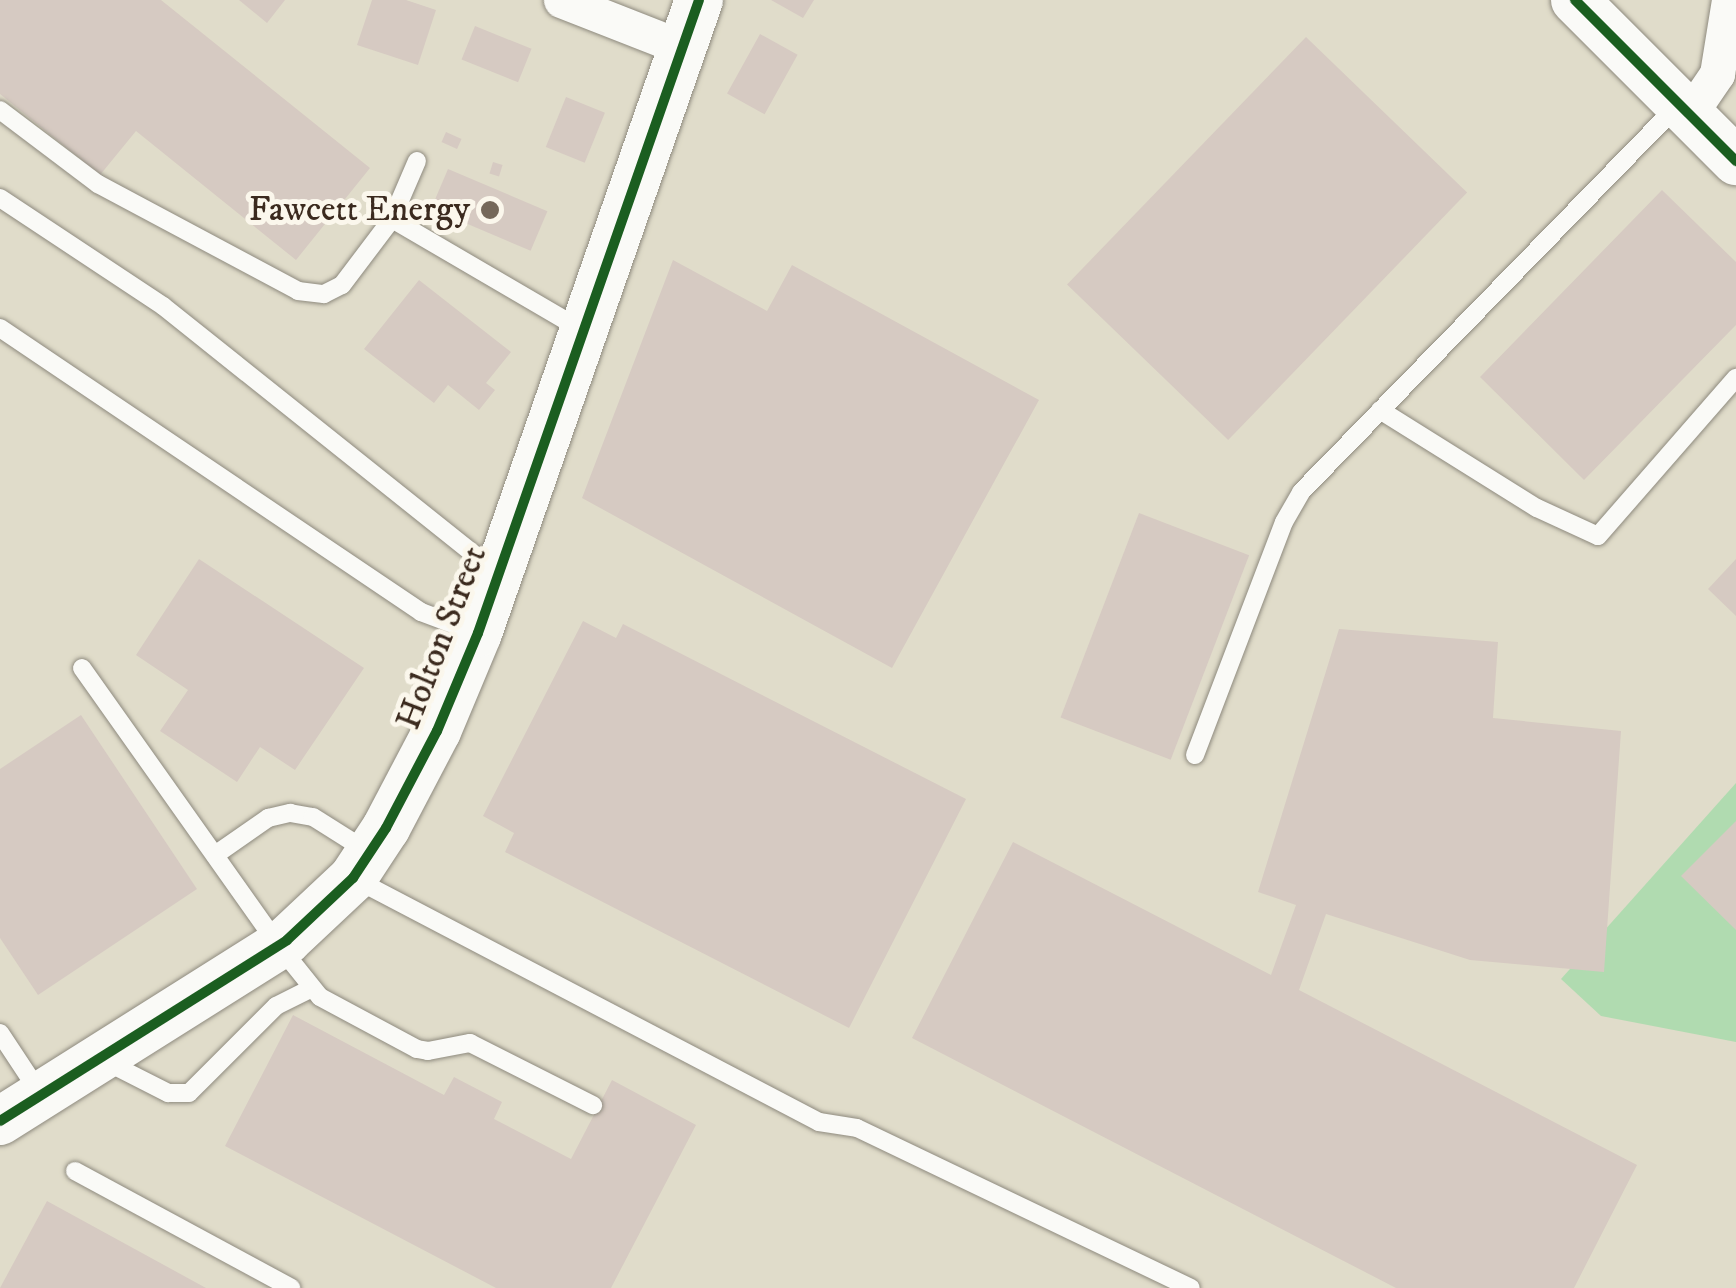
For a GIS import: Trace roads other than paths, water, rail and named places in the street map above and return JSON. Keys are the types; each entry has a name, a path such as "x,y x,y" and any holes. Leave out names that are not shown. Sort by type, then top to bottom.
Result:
{"street":[{"path":"561,0 681,48"},
{"name":"Holton Street","path":"0,1121 279,946 362,866 438,731 478,633 699,0"},
{"path":"1575,0 1736,161"},
{"path":"1684,110 1717,74 1730,0"}],"lane":[{"path":"0,110 98,184 304,293 324,294 342,284 392,219 417,161"},
{"path":"1195,754 1288,512 1309,483 1684,110"},
{"path":"0,198 163,306 366,463 498,573"},
{"path":"392,219 582,330"},
{"path":"0,328 421,612 478,633"},
{"path":"1380,410 1537,508 1598,536 1673,456 1736,378"},
{"path":"82,668 279,946 325,1000 417,1049 470,1043 593,1105"},
{"path":"215,855 268,818 290,814 313,817 362,866 818,1122 857,1128 1191,1288"},
{"path":"100,1058 168,1093 189,1092 276,1006 312,988"},
{"path":"0,1033 41,1096"},
{"path":"75,1171 290,1288"}],"place":[{"name":"Fawcett Energy","path":"490,210"}]}
